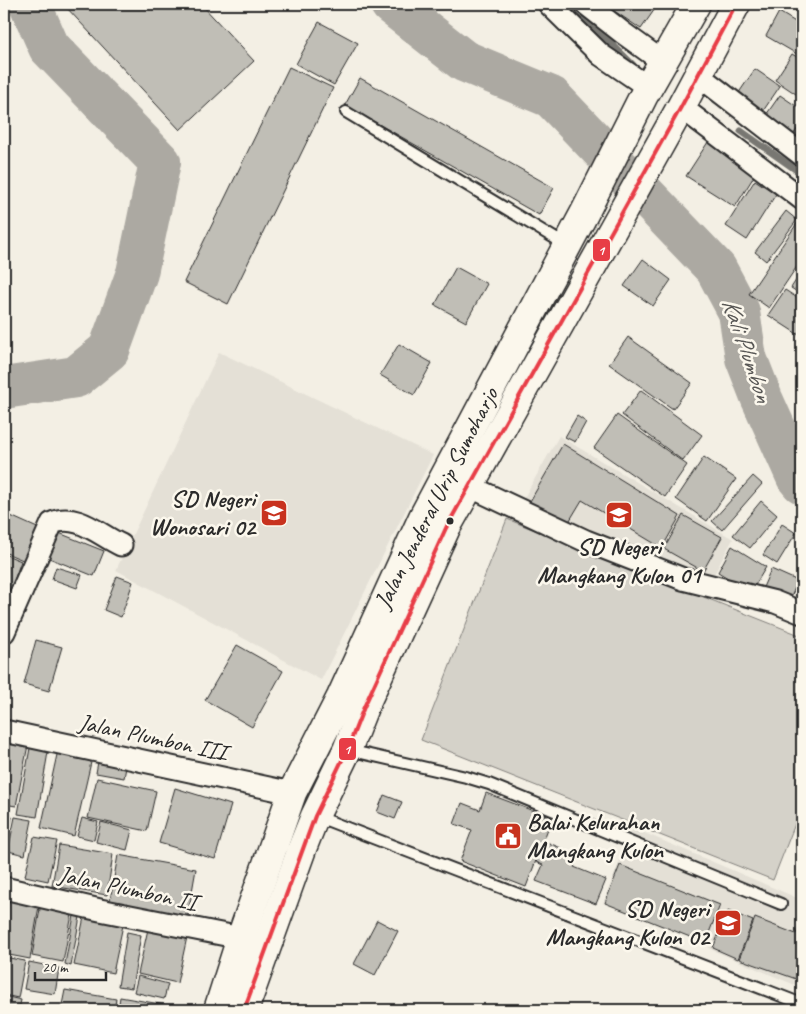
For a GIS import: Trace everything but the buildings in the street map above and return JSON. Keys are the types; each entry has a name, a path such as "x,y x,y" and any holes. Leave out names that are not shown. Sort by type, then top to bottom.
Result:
{"highway":[{"name":"Jalan Jenderal Urip Sumoharjo","path":"218,1010 292,793 341,697 422,517 585,212 646,91 696,4"},
{"path":"244,1010 315,816 347,750 364,707 446,528 736,4"}],"street":[{"path":"549,4 601,56 646,91"},
{"path":"586,4 663,62"},
{"path":"698,75 802,155"},
{"path":"678,111 798,189"},
{"path":"469,486 586,541 683,579 775,602 802,613"},
{"path":"4,632 52,523 62,519 72,520 98,531 120,545"},
{"name":"Jalan Plumbon III","path":"4,731 292,793"},
{"name":"Jalan Plumbon II","path":"4,888 100,910 241,938"}],"lane":[{"path":"346,112 567,245"},
{"path":"347,750 489,784 781,904"},
{"path":"315,816 802,1004"}],"shaded area":[{"name":"SD Negeri Wonosari 02","path":"219,352 433,455 321,680 116,570"},
{"name":"SD Negeri Mangkang Kulon 01","path":"559,436 733,539 711,580 566,528 521,503"},
{"path":"507,519 802,636 802,806 773,880 421,740"},
{"name":"SD Negeri Mangkang Kulon 02","path":"633,828 802,900 802,988 712,950 704,943 603,903"}],"waterway":[{"path":"4,388 76,377 109,350 137,273 160,162 49,47 30,4"},
{"name":"Kali Plumbon","path":"391,4 464,61 551,97 716,269 739,312 746,358 762,399 797,477 802,483"},
{"path":"571,4 633,65"},
{"path":"741,131 802,174"}],"transit line":[{"name":"1","path":"244,1010 315,816 347,750 364,707 446,528 681,107 736,4"}],"place":[{"name":"SD Negeri Wonosari 02","path":"274,513"},
{"name":"SD Negeri Mangkang Kulon 01","path":"619,515"},
{"name":"Balai Kelurahan Mangkang Kulon","path":"508,836"},
{"name":"SD Negeri Mangkang Kulon 02","path":"728,923"}]}
